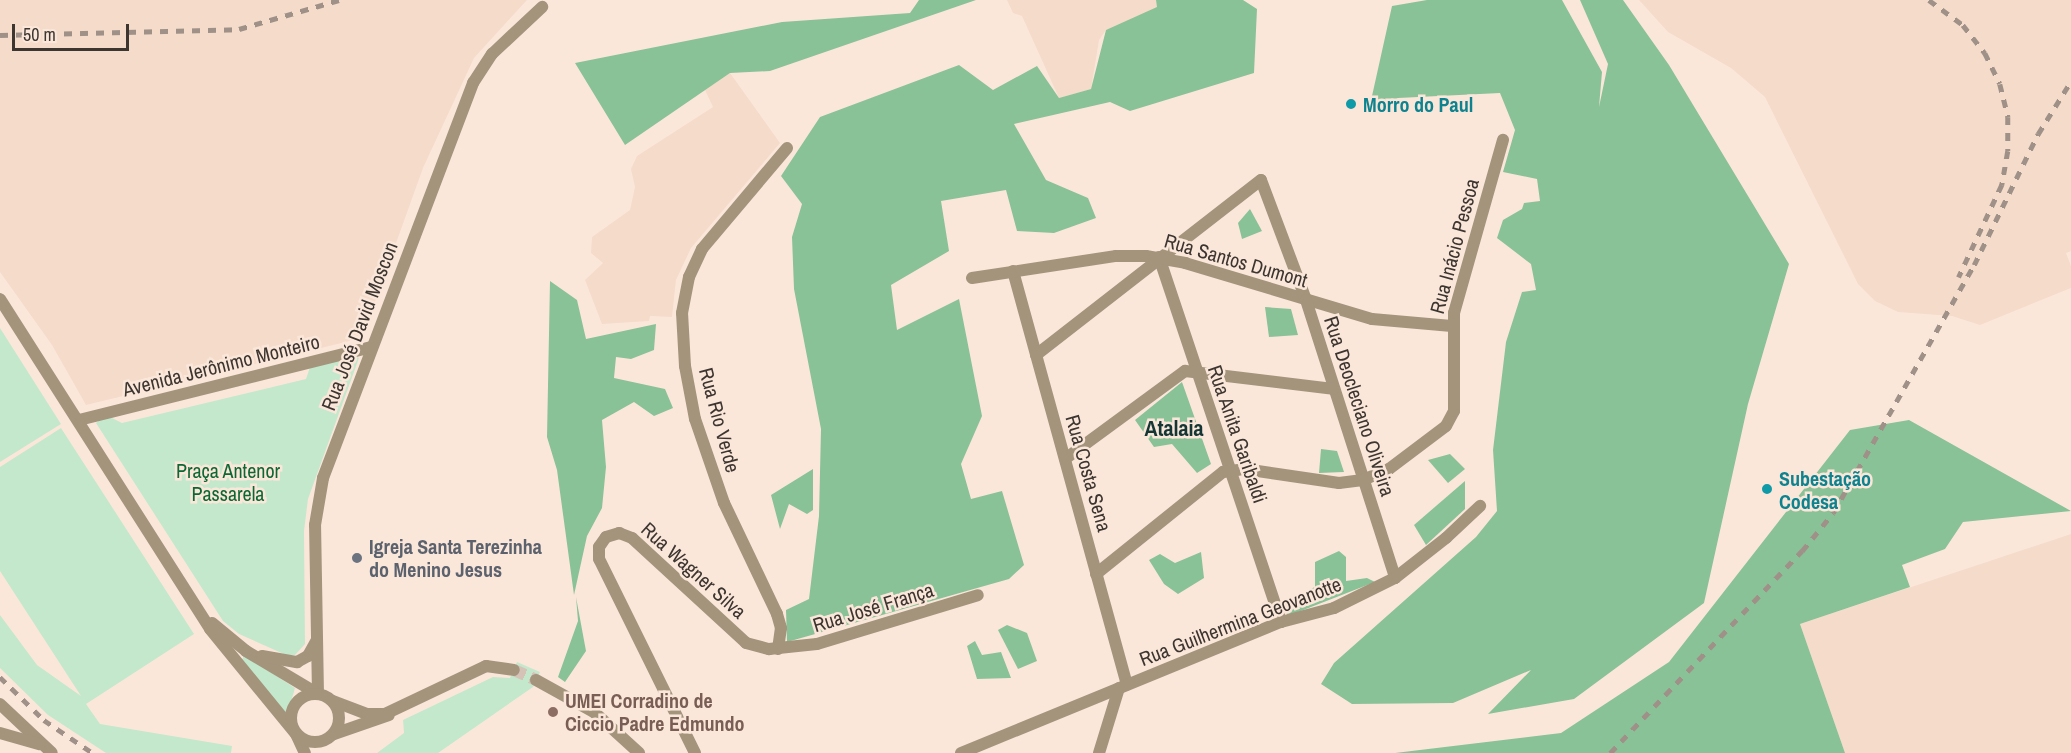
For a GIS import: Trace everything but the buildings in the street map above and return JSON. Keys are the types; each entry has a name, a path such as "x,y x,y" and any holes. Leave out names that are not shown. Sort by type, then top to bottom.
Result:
{"street":[{"name":"Rua José David Moscon","path":"318,694 315,525 319,494 372,347 473,83 492,54 542,7"},
{"name":"Rua Inácio Pessoa","path":"1230,470 1328,482 1363,480 1389,469 1453,417 1452,326 1503,140"},
{"name":"Rua Rio Verde","path":"778,649 781,635 777,614 724,504 695,419 685,366 682,313 688,277 702,249 786,148"},
{"name":"Rua Deocleciano Oliveira","path":"1159,257 1261,180 1306,300 1395,578"},
{"name":"Rua Santos Dumont","path":"972,278 1116,256 1159,257 1389,322 1452,326"},
{"path":"1036,355 1159,257"},
{"name":"Rua Anita Garibaldi","path":"1159,257 1281,622"},
{"name":"Rua Costa Sena","path":"1013,271 1096,574 1123,687"},
{"path":"0,299 204,615 217,639 296,734 312,742 374,723 486,666 514,670"},
{"name":"Avenida Jerônimo Monteiro","path":"79,420 372,347"},
{"path":"1065,459 1171,377 1197,371 1334,389"},
{"path":"1096,574 1218,475 1230,470"},
{"name":"Rua Guilhermina Geovanotte","path":"961,753 1281,622 1334,608 1395,578 1446,538 1480,506"},
{"name":"Rua Wagner Silva","path":"695,753 599,559 602,542 619,533 632,537 746,643 778,649"},
{"name":"Rua José França","path":"778,649 831,641 978,596"},
{"path":"204,615 246,651 318,694 367,714 395,711"},
{"path":"246,651 297,662 308,656 317,640"},
{"path":"536,680 594,712 639,753"},
{"path":"1099,753 1123,687"},
{"path":"305,753 291,722 292,708 301,698 318,694"},
{"path":"326,753 340,717 333,701"},
{"path":"0,704 47,749"},
{"path":"0,733 47,749"}],"shaded area":[{"path":"0,0 527,0 474,58 423,168 362,338 86,405 52,345 0,272"},
{"path":"1007,0 1156,0 1159,11 1106,30 1099,40 1091,89 1059,98 1022,16 1013,13"},
{"path":"1639,0 2071,0 2071,251 2066,253 2071,266 2071,288 1980,325 1952,316 1898,312 1875,301 1858,284 1765,97 1731,68 1668,32"},
{"path":"730,73 780,143 691,248 676,280 672,317 650,316 649,321 602,324 585,280 603,263 591,253 592,237 630,210 635,187 631,169 637,156 713,107 705,90"},
{"path":"2071,534 2071,753 1845,753 1800,624"}],"green space":[{"path":"919,0 976,0 770,71 730,73 625,145 575,63 782,22 910,13"},
{"path":"1156,0 1243,0 1257,9 1254,73 1130,111 1110,102 1014,124 1046,180 1088,198 1096,218 1054,233 1017,231 1006,190 941,201 949,251 891,285 897,330 959,299 982,416 961,464 971,499 1002,491 1024,565 1009,579 787,642 786,610 809,599 819,516 821,429 794,289 792,237 802,204 781,176 820,117 959,65 993,90 1037,66 1059,98 1091,89 1106,30 1157,7"},
{"path":"1427,0 1562,0 1602,72 1599,107 1608,64 1580,0 1623,0 1669,65 1789,264 1748,404 1704,603 1574,699 1488,714 1531,670 1453,703 1352,704 1321,684 1334,663 1476,537 1497,511 1493,450 1506,342 1522,292 1536,290 1531,264 1497,238 1503,220 1522,209 1524,203 1540,201 1537,179 1503,172 1515,130 1500,93 1398,98 1382,108 1370,105 1392,6"},
{"path":"1250,209 1262,231 1242,239 1238,223"},
{"path":"550,281 577,300 586,339 656,324 654,350 631,359 616,357 614,378 665,389 673,408 654,416 634,402 602,420 606,467 602,508 587,536 574,595 557,470 547,437"},
{"path":"1265,307 1291,309 1298,335 1269,337"},
{"path":"0,328 61,424 0,462"},
{"name":"Praça Antenor Passarela","path":"355,356 359,358 308,499 304,531 305,644 295,655 286,655 239,634 223,621 96,423 106,415 122,423 306,379 310,367"},
{"path":"1182,382 1211,464 1197,473 1172,444 1154,447 1135,420"},
{"path":"1909,420 2071,511 1963,522 1945,549 1902,565 1910,587 1800,624 1845,753 1395,753 1561,733 1669,662 1850,430"},
{"path":"61,428 194,634 86,704 100,724 232,746 231,753 106,753 48,715 0,668 0,615 37,665 81,696 0,571 0,467"},
{"path":"1321,449 1337,451 1344,472 1319,473"},
{"path":"1450,454 1465,469 1448,483 1428,460"},
{"path":"813,469 813,510 807,514 789,504 780,529 771,495"},
{"path":"1465,481 1465,509 1426,545 1414,525"},
{"path":"1339,551 1346,557 1346,581 1367,578 1375,582 1288,616 1280,602 1315,587 1315,562"},
{"path":"1201,552 1204,578 1178,594 1164,584 1149,560 1160,554 1175,563"},
{"path":"576,597 586,651 565,682 558,677 578,621"},
{"path":"1007,625 1027,633 1037,661 1018,669 998,630"},
{"path":"975,641 982,655 1001,652 1011,678 977,679 967,646"},
{"path":"244,655 295,688 287,716 242,660"},
{"path":"517,662 540,672 533,687 438,753 377,753 404,733 403,720 493,677 510,678"}],"tunnel":[{"path":"514,670 536,680"}],"railway":[{"path":"0,35 239,29 339,0"},
{"path":"1929,0 1963,25 1985,53 2000,84 2008,117 2008,151 2002,185 1959,277"},
{"path":"1610,753 1802,551 1833,513 1974,265 2038,134 2071,81"},
{"path":"0,677 44,720 93,753"}],"place":[{"name":"Morro do Paul","path":"1351,104"},
{"name":"Subestação Codesa","path":"1767,489"},
{"name":"Igreja Santa Terezinha do Menino Jesus","path":"357,558"},
{"name":"UMEI Corradino de Ciccio Padre Edmundo","path":"553,712"}],"district":[{"name":"Atalaia","path":"1174,429"}]}
